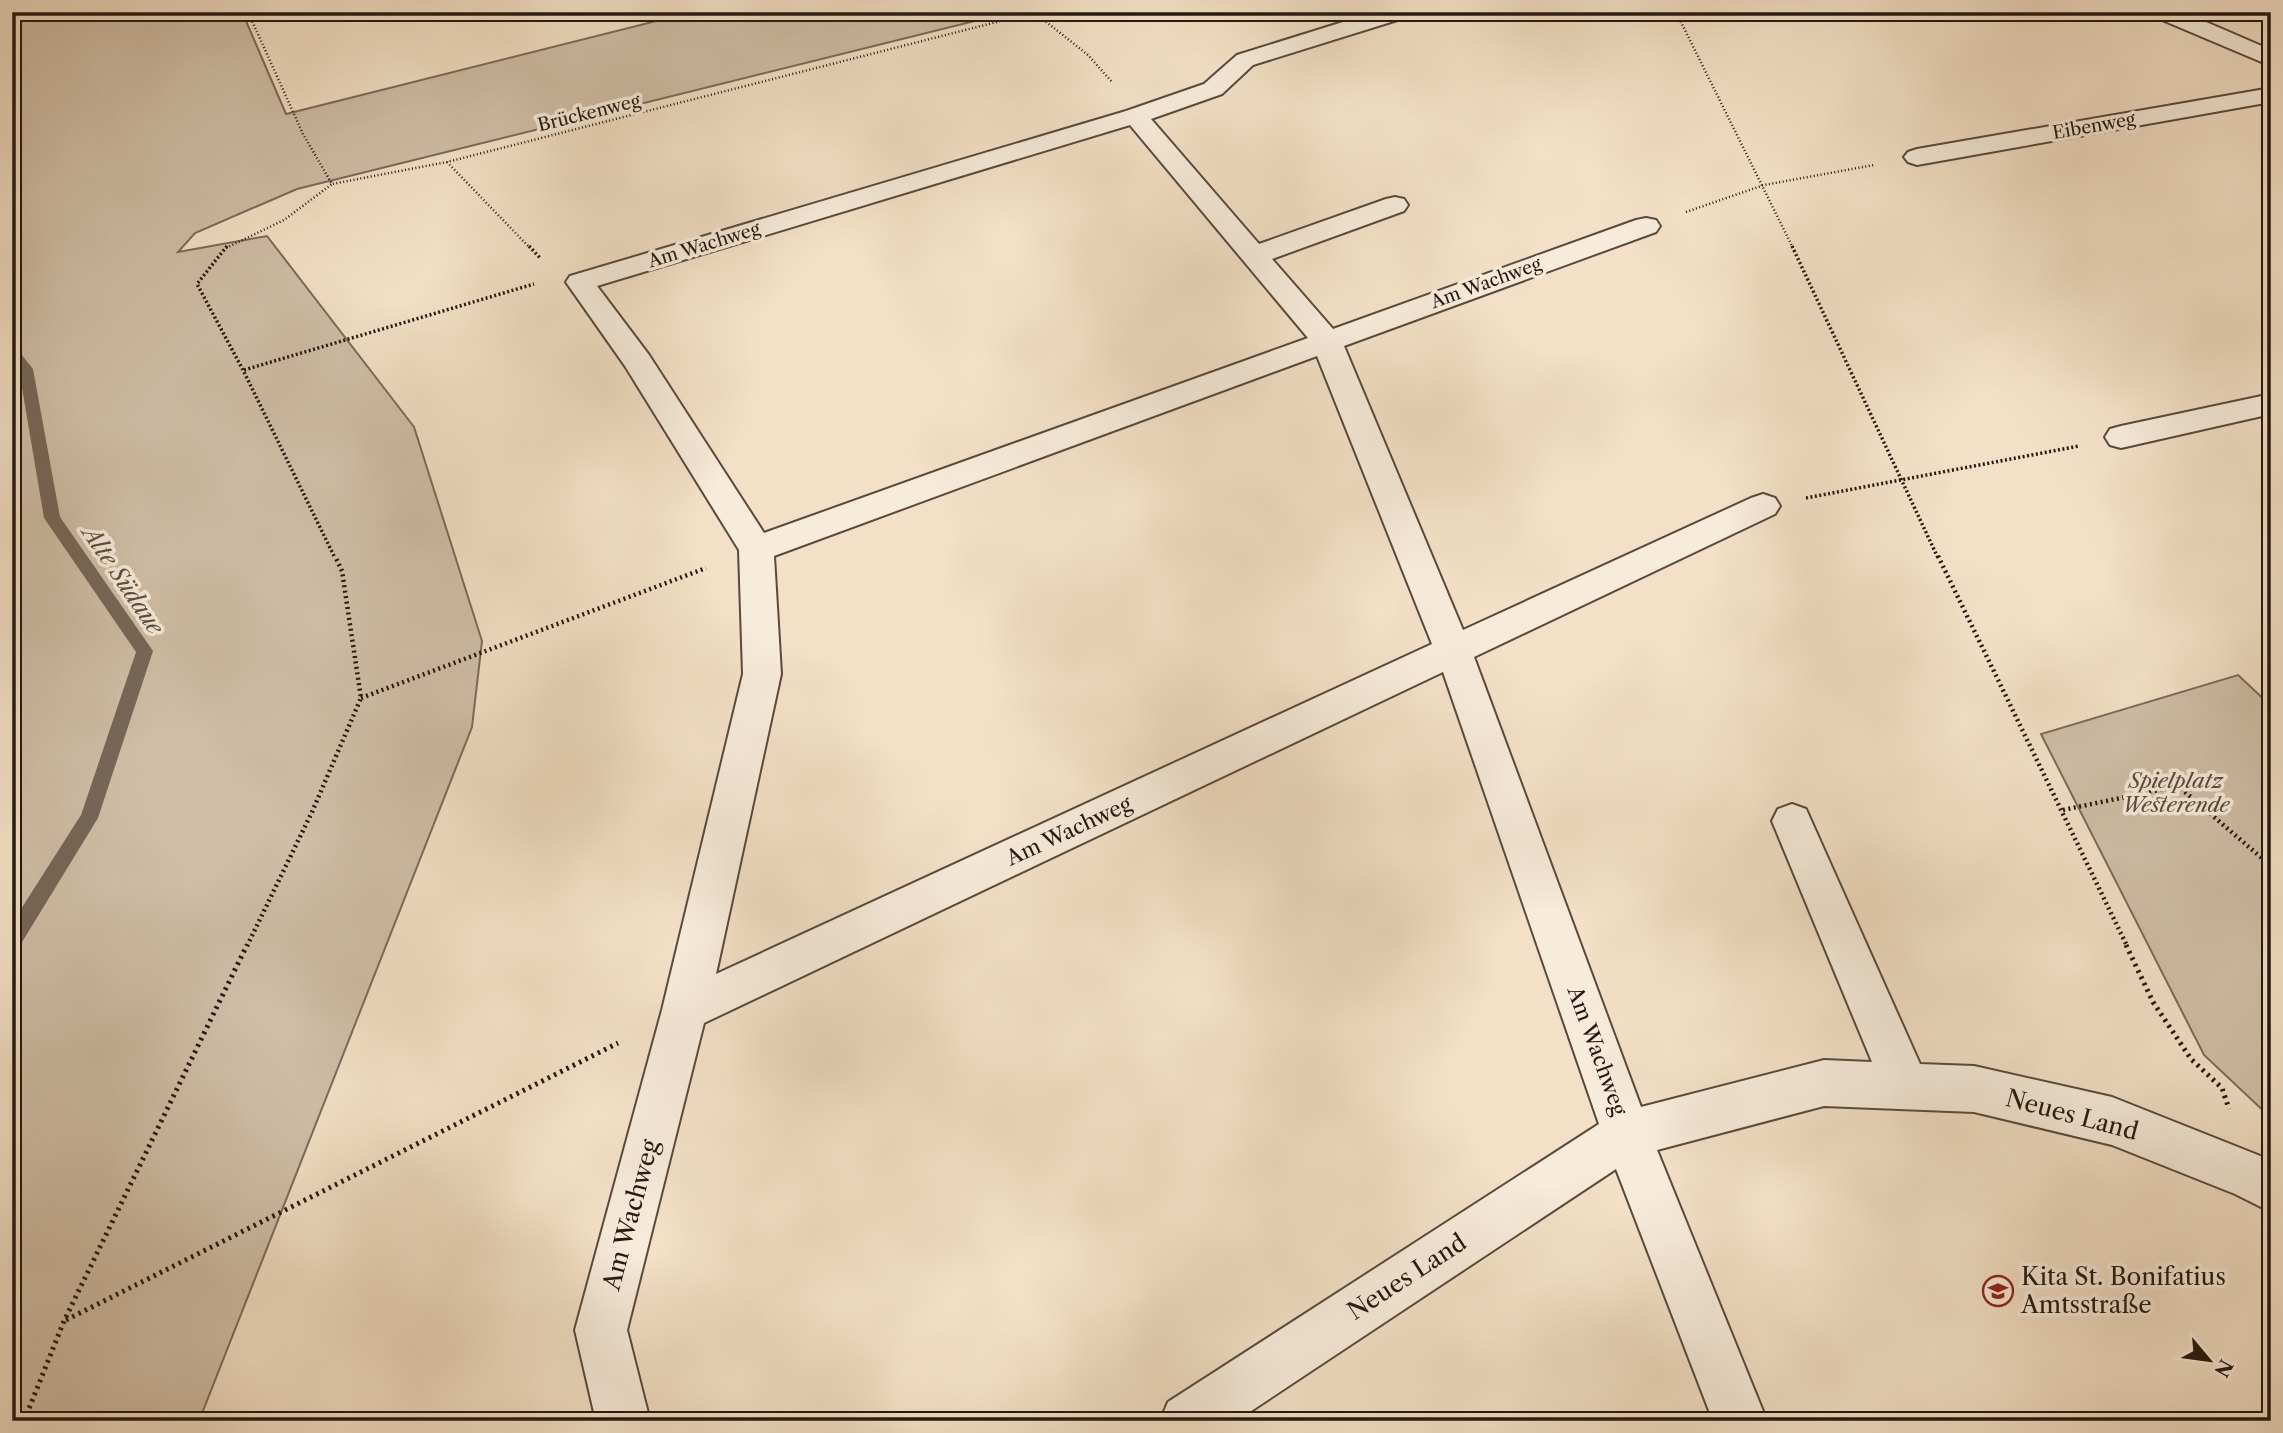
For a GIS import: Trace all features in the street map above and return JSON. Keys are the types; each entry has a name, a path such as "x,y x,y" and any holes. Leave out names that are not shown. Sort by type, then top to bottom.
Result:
{"street":[{"name":"Am Wachweg","path":"623,1421 601,1330 684,1010 762,674 756,549 638,362 580,282 1135,116 1213,89 1245,60 1399,12"},
{"path":"2163,12 2271,59"},
{"name":"Eibenweg","path":"1917,157 2271,95"},
{"name":"Am Wachweg","path":"1135,116 1326,340 1454,652 1627,1134"},
{"path":"1254,257 1395,205"},
{"name":"Am Wachweg","path":"756,549 1646,226"},
{"path":"2121,438 2271,404"},
{"name":"Am Wachweg","path":"684,1010 1763,506"},
{"path":"1792,821 1906,1087"},
{"name":"Neues Land","path":"1186,1421 1627,1134 1824,1083 1974,1089 2112,1121 2251,1176 2271,1187"},
{"path":"1627,1134 1740,1421"}],"path":[{"path":"24,1421 64,1321 312,812 361,698 342,571 243,370 197,284 228,246 284,220 332,184 303,134 248,12"},
{"path":"1676,12 1764,185 1900,480 2063,810 2153,1002 2191,1059 2222,1088"},
{"path":"1035,13 1087,55 1129,101 1135,116"},
{"name":"Brückenweg","path":"332,184 447,162 1035,13"},
{"path":"1646,226 1764,185 1917,157"},
{"path":"447,162 548,266 580,282"},
{"path":"243,370 541,282 580,282"},
{"path":"1763,506 2121,438"},
{"path":"361,698 756,549"},
{"path":"2063,810 2178,786 2271,866"},
{"path":"64,1321 684,1010"}],"green space":[{"path":"12,12 265,12 246,21 286,114 692,12 1011,12 297,189 195,233 178,252 267,236 414,427 482,641 472,727 199,1421 12,1421"},
{"name":"Spielplatz Westerende","path":"2238,675 2271,706 2271,1118 2204,1055 2041,734"}],"waterway":[{"name":"Alte Südaue","path":"12,352 26,369 52,518 145,651 89,818 12,941"}],"place":[{"name":"Kita St. Bonifatius Amtsstraße","path":"1998,1291"}]}
